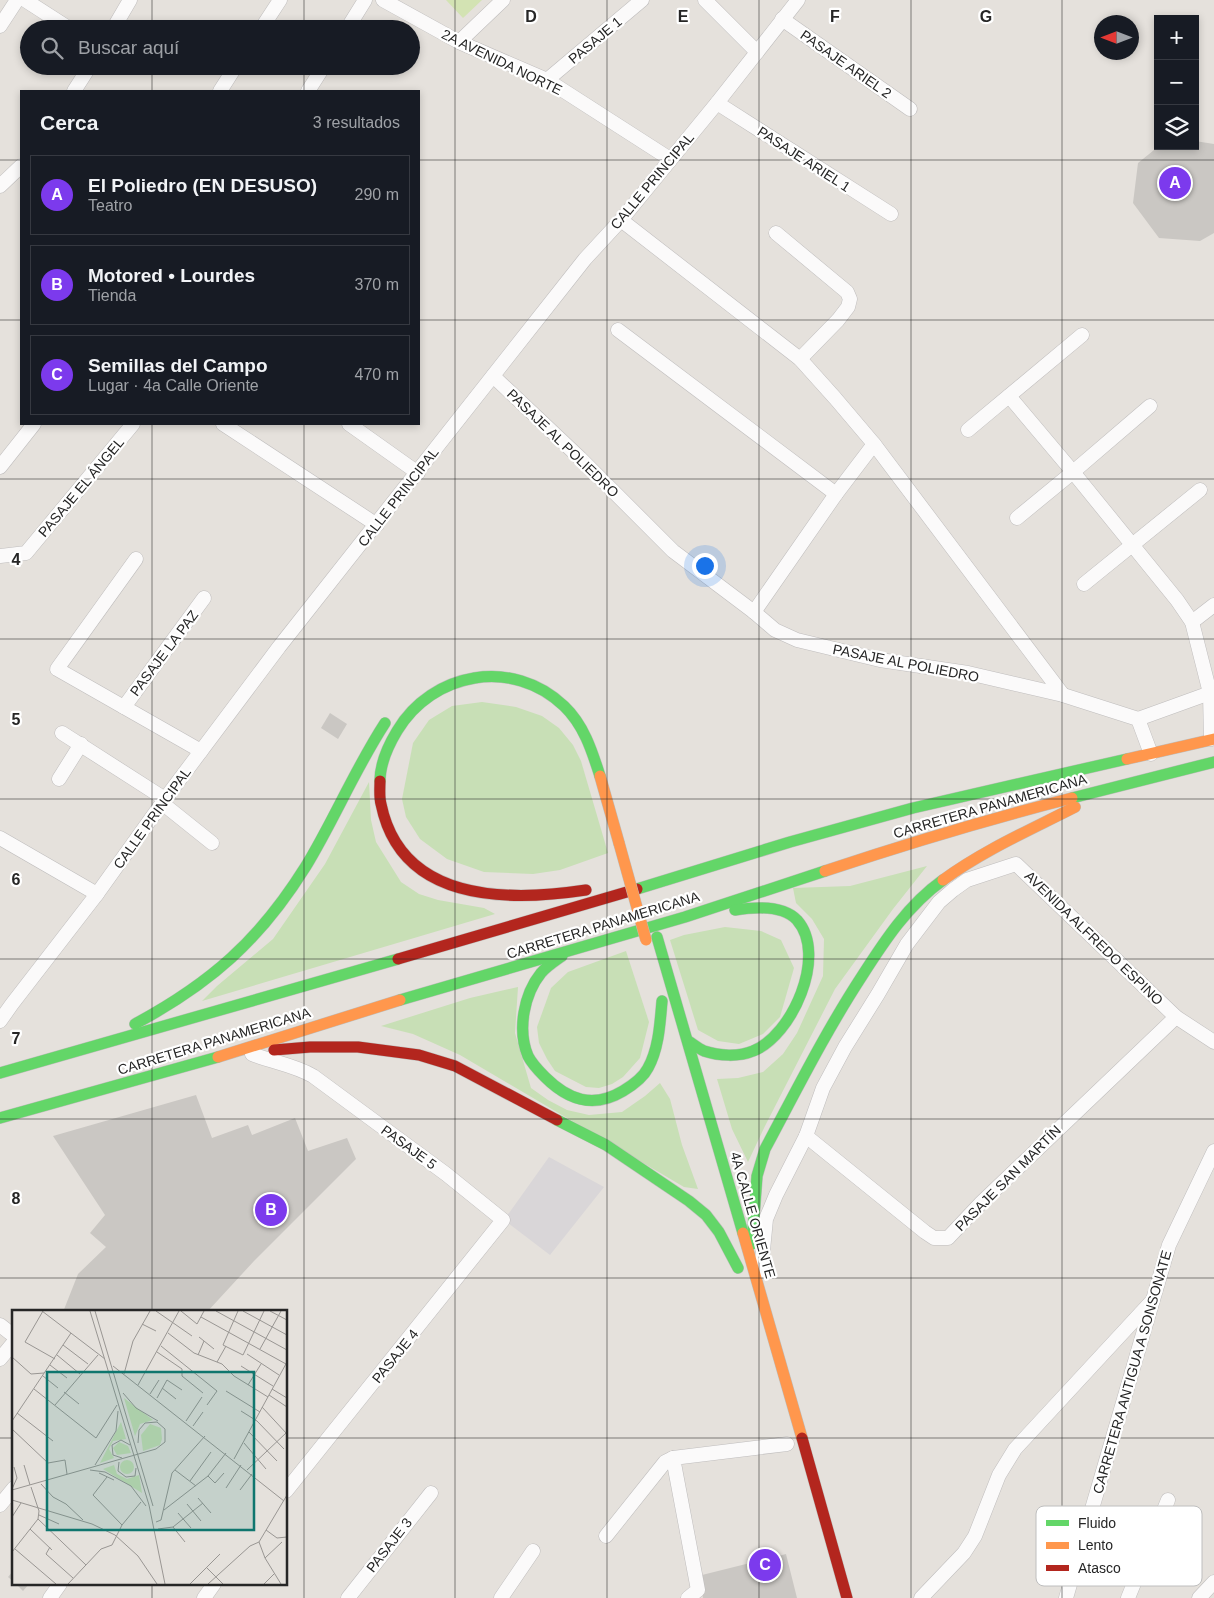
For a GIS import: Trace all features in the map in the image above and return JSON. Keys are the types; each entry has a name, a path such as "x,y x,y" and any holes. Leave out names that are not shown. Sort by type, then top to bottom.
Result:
{"highway":[{"path":"518,669 537,675 558,686"},
{"path":"593,889 550,896 498,896 448,884 427,875 408,860 395,842 385,822 378,794 385,750 405,717 432,692 450,683 469,678 488,675 509,678 536,686 550,694 568,710 583,731 624,842"},
{"path":"97,1044 178,1000 213,976 243,950 275,913 306,866 361,761 390,716"},
{"path":"592,725 603,750 624,842"},
{"name":"CARRETERA PANAMERICANA","path":"0,1073 460,941 790,842 913,808 1212,739"},
{"name":"CARRETERA PANAMERICANA","path":"0,1118 205,1061 372,1008 685,917 883,852 1025,810 1214,762"},
{"path":"751,1264 757,1176 765,1149 851,992 890,932 917,901 962,865 1120,785"},
{"name":"4A CALLE ORIENTE","path":"624,842 651,942 688,1041 847,1598"},
{"path":"611,885 790,842"},
{"path":"685,917 740,909 774,909 797,919 804,930 810,958 804,988 789,1017 769,1041 758,1049 745,1053 716,1054 703,1050 688,1041"},
{"path":"623,935 563,955 539,975 528,994 522,1029 531,1061 562,1092 578,1100 599,1101 617,1096 634,1083 648,1068 658,1036 661,996 670,1029"},
{"path":"205,1061 286,1049 358,1046 384,1049 446,1062 606,1145 689,1201 706,1215 719,1232 739,1273 724,1223"}],"street":[{"path":"0,26 17,0"},
{"path":"25,0 56,20"},
{"path":"118,20 130,0"},
{"path":"267,20 280,0"},
{"path":"353,20 365,0"},
{"name":"2A AVENIDA NORTE","path":"383,0 419,20"},
{"path":"459,42 503,0"},
{"name":"PASAJE 1","path":"547,80 642,0"},
{"path":"706,0 757,52"},
{"name":"CALLE PRINCIPAL","path":"0,1021 6,1002 97,894 200,750 279,648 585,259 621,220 718,103 798,0"},
{"name":"PASAJE ARIEL 2","path":"782,19 910,109"},
{"name":"2A AVENIDA NORTE","path":"420,20 459,42 547,80 670,159"},
{"path":"75,90 84,75"},
{"path":"221,90 230,75"},
{"path":"309,90 318,75"},
{"name":"PASAJE ARIEL 1","path":"718,103 891,214"},
{"path":"0,186 20,167"},
{"path":"621,220 800,359 874,444 1063,695"},
{"path":"776,233 848,292 850,299 848,306 838,320 800,359"},
{"path":"618,330 836,494"},
{"path":"968,430 1082,334"},
{"name":"PASAJE AL POLIEDRO","path":"493,376 580,458 673,551 775,630 797,640 880,660 968,673 1063,695 1138,719"},
{"path":"1009,396 1177,600 1192,622 1210,693 1212,739"},
{"path":"1017,518 1150,406"},
{"path":"0,467 33,425"},
{"name":"PASAJE EL ÁNGEL","path":"0,556 26,553 132,425"},
{"path":"224,425 377,525"},
{"path":"350,425 418,473"},
{"path":"754,612 836,494 874,444"},
{"path":"1084,584 1200,490"},
{"path":"136,559 57,668 200,750"},
{"name":"PASAJE LA PAZ","path":"124,707 204,598"},
{"path":"1192,622 1214,604"},
{"path":"1151,754 1138,719 1210,693"},
{"path":"62,733 164,801 212,843"},
{"path":"59,779 80,744"},
{"path":"0,838 97,894"},
{"name":"AVENIDA ALFREDO ESPINO","path":"806,1136 823,1088 845,1046 907,944 939,902 967,880 1016,864 1176,1017 1214,1042"},
{"name":"PASAJE SAN MARTÍN","path":"806,1136 925,1232 934,1238 948,1238 981,1203 1176,1017"},
{"path":"313,1076 311,1067 314,1057 329,1046"},
{"name":"PASAJE 5","path":"252,1054 277,1063 300,1068 313,1076 446,1174 504,1220"},
{"path":"762,1300 761,1261 766,1218 806,1136"},
{"name":"CARRETERA ANTIGUA A SONSONATE","path":"1093,1506 1169,1245 1214,1151"},
{"name":"PASAJE 4","path":"288,1489 504,1220"},
{"path":"921,1598 964,1553 975,1536 999,1475 1015,1449 1153,1301"},
{"path":"0,1325 12,1334"},
{"path":"0,1358 12,1344"},
{"path":"606,1536 665,1462 673,1458 787,1444"},
{"path":"673,1458 693,1594"},
{"path":"0,1505 12,1490"},
{"name":"PASAJE 3","path":"348,1598 431,1493"},
{"path":"1166,1506 1168,1500"},
{"path":"501,1598 533,1550"},
{"path":"1199,1598 1214,1582"},
{"path":"50,1598 59,1586"},
{"path":"204,1598 213,1586"},
{"name":"CARRETERA ANTIGUA A SONSONATE","path":"1066,1598 1070,1586"},
{"path":"1128,1598 1133,1586"}],"shaded area":[{"path":"549,1157 604,1187 550,1255 504,1220"}],"green space":[{"path":"446,0 482,0 463,18"},
{"path":"482,702 516,707 542,716 559,728 573,745 581,761 608,853 560,870 533,874 484,872 447,859 420,839 406,817 402,799 413,743 429,720 452,706"},
{"path":"369,782 371,820 376,842 401,882 419,894 438,900 484,908 495,914 202,1001 273,939 325,864"},
{"path":"927,866 835,989 748,1162 732,1129 717,1079 738,1078 763,1072 783,1054 797,1033 823,976 824,939 812,919 796,903 793,888 850,886"},
{"path":"725,927 761,931 781,940 794,968 780,1017 763,1034 739,1044 718,1041 698,1030 670,940 684,935"},
{"path":"626,951 649,1022 640,1058 623,1077 612,1084 599,1088 586,1087 555,1071 539,1043 537,1027 551,988 568,972"},
{"path":"518,987 515,1033 531,1088 567,1110 589,1115 622,1112 660,1083 670,1099 682,1145 698,1189 684,1187 460,1055 413,1034 381,1026 470,998"}],"building":[{"path":"1199,142 1214,144 1214,233 1200,241 1159,238 1133,203 1138,163 1154,150 1199,150"},
{"path":"330,713 347,724 338,739 321,728"},
{"path":"196,1095 212,1138 248,1125 252,1135 295,1118 308,1151 347,1138 356,1159 254,1261 209,1310 64,1310 78,1274 106,1247 90,1233 105,1215 53,1136"},
{"path":"786,1554 797,1598 703,1598 698,1576"},
{"path":"12,1572 12,1580 8,1577"},
{"path":"18,1586 27,1586 23,1591"}],"traffic: fast":[{"path":"380,781 381,768 388,749 397,731 412,711 431,695 452,684 474,678 498,677 521,681 544,691 564,706 582,730 600,776"},
{"path":"135,1024 210,976 252,938 271,916 306,866 385,723"},
{"path":"637,889 790,842 913,808 1127,759"},
{"path":"1072,798 1214,762"},
{"path":"400,1000 685,917 825,871"},
{"path":"752,1244 757,1176 765,1149 824,1040 871,963 908,912 943,880"},
{"path":"688,1041 702,1050 716,1054 735,1055 753,1051 767,1042 781,1029 801,993 807,973 809,953 806,935 797,920 791,915 776,909 751,908 735,910"},
{"path":"657,937 743,1233"},
{"path":"562,956 541,973 530,991 524,1013 523,1035 528,1056 533,1064 554,1085 572,1096 591,1101 601,1100 623,1091 641,1078 646,1072 655,1052 662,1001"},
{"path":"0,1073 398,959"},
{"path":"0,1118 218,1057"},
{"path":"557,1120 606,1145 689,1201 706,1215 719,1232 738,1268"}],"traffic: slow":[{"path":"1127,759 1214,739"},
{"path":"600,776 619,843"},
{"path":"825,871 948,832 1072,798"},
{"path":"943,880 991,850 1075,807"},
{"path":"619,843 646,940"},
{"path":"218,1057 400,1000"},
{"path":"743,1233 802,1438"}],"traffic: jam":[{"path":"380,781 380,801 392,836 410,860 434,877 461,888 492,894 555,894 586,890"},
{"path":"398,959 637,889"},
{"path":"274,1050 310,1047 358,1047 419,1055 455,1066 557,1120"},
{"path":"802,1438 847,1598"}],"place":[{"name":"El Poliedro (EN DESUSO)","path":"1175,183"},
{"name":"Motored • Lourdes","path":"271,1210"},
{"name":"Semillas del Campo","path":"765,1565"}]}
